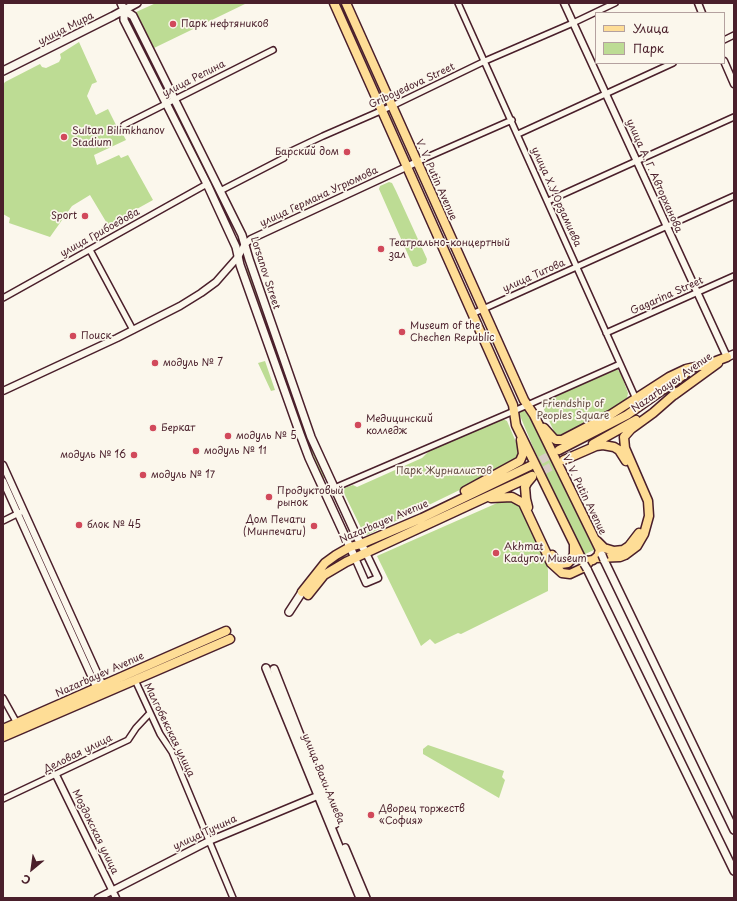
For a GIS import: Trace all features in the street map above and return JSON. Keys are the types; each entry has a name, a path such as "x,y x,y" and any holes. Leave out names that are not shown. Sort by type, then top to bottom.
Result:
{"main road":[{"name":"улица Мира","path":"3,71 122,6 136,3"},
{"name":"V. V. Putin Avenue","path":"334,3 513,405 516,425 574,542 593,560"},
{"name":"V. V. Putin Avenue","path":"346,3 524,400 534,415 594,538 593,560"},
{"name":"Lorsanov Street","path":"122,6 133,16 245,244 251,266 311,437 366,553"},
{"name":"Lorsanov Street","path":"122,6 124,20 207,184 236,247 238,257 300,434 355,558"},
{"name":"Nazarbayev Avenue","path":"559,450 627,415 680,377 730,355"},
{"name":"Nazarbayev Avenue","path":"594,538 604,548 614,551 623,550 629,546 640,532 643,523 645,513 643,498 622,454 614,447 607,445 596,446 564,460 614,433 730,355"},
{"path":"534,415 553,438 556,440 562,440 610,415 662,381 686,369 708,364"},
{"path":"484,499 512,497 523,503 552,563 562,573 570,574 585,567 593,560 625,554 637,546 644,534 649,516 648,501 624,448 624,437 631,429 653,414 677,392"},
{"path":"413,521 422,514 520,461 523,454 520,433"},
{"name":"Nazarbayev Avenue","path":"305,593 325,563 350,547 361,544 413,521 530,466"},
{"name":"Nazarbayev Avenue","path":"305,593 324,575 355,558 532,476 525,487 526,498 550,552 556,561 562,564 568,563 572,559 574,554 574,542"},
{"path":"593,560 734,830"},
{"path":"593,560 734,870"},
{"path":"289,612 305,593"},
{"name":"Nazarbayev Avenue","path":"3,729 18,726 101,690 226,631"},
{"name":"Nazarbayev Avenue","path":"101,690 135,680 230,639"},
{"name":"улица Вахи Алиева","path":"270,669 321,794 366,898"},
{"name":"Nazarbayev Avenue","path":"3,737 18,726"},
{"name":"улица Вахи Алиева","path":"321,794 360,898"}],"street":[{"name":"улица Х.У.Орзамиева","path":"458,3 512,120 636,399"},
{"name":"улица А. Г. Авторханова","path":"564,3 697,293 730,355"},
{"name":"Griboyedova Street","path":"596,12 615,3"},
{"name":"Griboyedova Street","path":"220,191 284,158 287,153 392,106 485,61 595,13"},
{"path":"725,40 734,35"},
{"name":"улица Репина","path":"124,125 273,50"},
{"path":"725,63 734,84"},
{"path":"518,134 671,64"},
{"path":"548,202 734,118"},
{"name":"улица Германа Угрюмова","path":"245,244 251,239 423,159 512,120"},
{"name":"улица Грибоедова","path":"3,298 207,184"},
{"name":"улица Титова","path":"472,314 734,196"},
{"path":"3,390 133,330 180,306 216,282 238,257 245,244"},
{"path":"90,250 133,330"},
{"name":"Gagarina Street","path":"606,333 734,276"},
{"path":"325,492 620,364"},
{"path":"3,465 21,512 101,690"},
{"path":"3,481 21,512"},
{"path":"3,520 21,512"},
{"path":"355,558 366,583 378,578 366,553"},
{"name":"Малгобекская улица","path":"135,680 160,734 172,752 233,898"},
{"path":"3,698 18,726"},
{"name":"Деловая улица","path":"3,799 128,740 136,728 150,713"},
{"name":"Моздокская улица","path":"56,775 116,898"},
{"name":"улица Тучина","path":"98,898 209,841 321,794"}],"green space":[{"name":"Парк нефтяников","path":"156,3 247,3 154,48 136,12"},
{"name":"Sultan Bilimkhanov Stadium","path":"79,42 97,82 92,84 87,96 96,115 108,109 117,127 119,127 126,140 94,155 97,165 119,155 121,158 128,155 153,200 108,225 90,195 72,206 50,237 9,223 10,218 3,214 3,85 5,82 40,64 42,67 46,68 59,62 61,58 60,54"},
{"path":"389,182 392,183 396,191 427,259 426,263 417,267 413,266 379,189 380,186"},
{"path":"248,268 289,386 287,387 245,269"},
{"path":"265,361 275,390 271,391 258,363"},
{"name":"Friendship of Peoples Square","path":"617,369 621,374 628,393 626,403 608,415 557,438 541,403"},
{"path":"290,388 306,434 326,477 323,478 304,435 288,389"},
{"path":"521,403 541,437 594,550 583,555 533,447 516,406"},
{"name":"Парк Журналистов","path":"503,419 507,421 522,456 509,466 367,535 364,534 342,489 353,485 357,487 422,458 429,451"},
{"path":"504,500 515,501 522,507 546,555 548,591 461,634 458,633 435,644 430,639 421,646 377,556"},
{"path":"428,745 504,771 502,777 505,780 499,798 423,754 423,749"}],"tunnel":[{"path":"530,466 558,451"},
{"path":"533,476 564,460"}],"place":[{"name":"Парк нефтяников","path":"173,24"},
{"name":"Sultan Bilimkhanov Stadium","path":"64,137"},
{"name":"Барский дом","path":"347,152"},
{"name":"Sport","path":"85,216"},
{"name":"Театрально-концертный зал","path":"381,249"},
{"name":"Museum of the Chechen Republic","path":"402,332"},
{"name":"Поиск","path":"73,336"},
{"name":"модуль № 7","path":"155,363"},
{"name":"Медицинский колледж","path":"358,425"},
{"name":"Беркат","path":"153,428"},
{"name":"модуль № 5","path":"228,436"},
{"name":"модуль № 11","path":"196,451"},
{"name":"модуль № 16","path":"134,455"},
{"name":"модуль № 17","path":"143,475"},
{"name":"Продуктовый рынок","path":"269,497"},
{"name":"блок № 45","path":"79,525"},
{"name":"Дом Печати (Минпечати)","path":"314,526"},
{"name":"Akhmat Kadyrov Museum","path":"496,553"},
{"name":"Дворец торжеств «София»","path":"371,815"}]}
